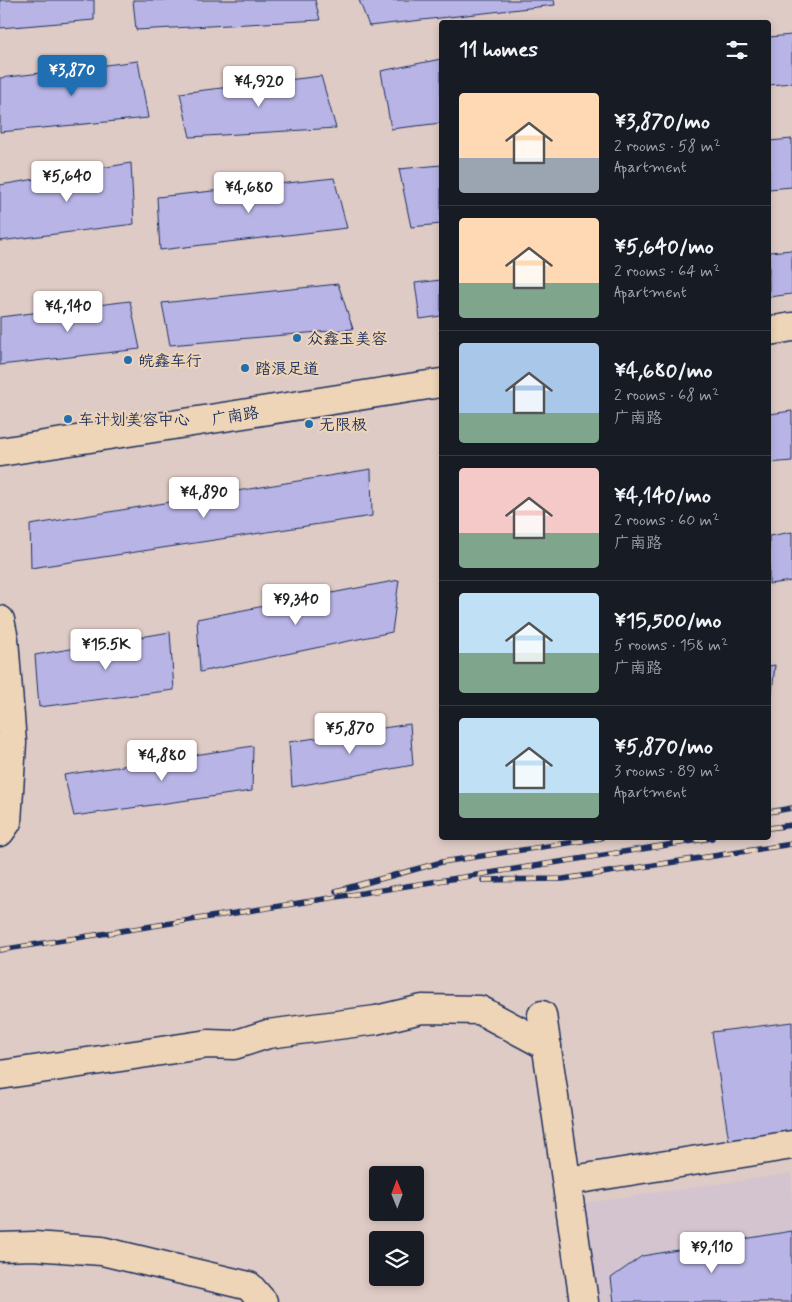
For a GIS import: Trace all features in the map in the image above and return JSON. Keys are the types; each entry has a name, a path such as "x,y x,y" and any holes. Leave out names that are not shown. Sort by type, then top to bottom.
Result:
{"street":[{"path":"771,331 792,327"},
{"name":"广南路","path":"0,452 439,383"},
{"path":"0,620 4,639 12,743 7,822 0,832"},
{"path":"0,1076 208,1044 234,1045 268,1034 376,1020 422,1009 480,1010 547,1046"},
{"path":"542,1015 584,1302"},
{"path":"567,1181 792,1145"},
{"path":"0,1247 34,1246 102,1252 248,1286 263,1302"}],"shaded area":[{"path":"792,1173 792,1302 599,1302 583,1203"}],"building":[{"path":"0,0 94,0 94,20 0,28"},
{"path":"133,0 315,0 320,20 136,30"},
{"path":"359,0 554,0 555,5 369,26"},
{"path":"792,35 792,83 771,85 771,37"},
{"path":"439,59 439,123 391,129 381,71"},
{"path":"138,61 148,118 0,132 0,78"},
{"path":"321,76 336,128 190,137 180,93"},
{"path":"792,139 792,187 771,189 771,141"},
{"path":"131,163 134,224 0,241 0,185"},
{"path":"439,165 439,224 411,227 399,169"},
{"path":"334,178 347,228 160,250 157,197"},
{"path":"792,250 792,294 771,297 771,252"},
{"path":"439,280 439,316 420,319 415,283"},
{"path":"338,284 353,329 170,345 162,303"},
{"path":"130,301 140,349 0,365 0,317"},
{"path":"792,411 792,461 771,463 771,414"},
{"path":"371,469 372,516 31,568 30,525"},
{"path":"792,532 792,581 771,584 771,536"},
{"path":"399,580 392,632 200,672 197,619"},
{"path":"170,632 174,690 39,707 35,655"},
{"path":"775,665 771,701 771,666"},
{"path":"410,724 413,765 292,787 289,742"},
{"path":"253,746 252,791 74,816 64,775"},
{"path":"792,1022 792,1133 729,1141 712,1032"},
{"path":"792,1231 792,1302 614,1302 611,1278 642,1256"}],"railway":[{"path":"771,812 792,808"},
{"path":"771,828 792,825"},
{"path":"336,891 442,862 588,840"},
{"path":"0,950 699,840"},
{"path":"483,880 563,879 792,844"}],"place":[{"name":"众鑫玉美容","path":"297,338"},
{"name":"皖鑫车行","path":"128,360"},
{"name":"踏浪足道","path":"245,368"},
{"name":"车计划美容中心","path":"68,419"},
{"name":"无限极","path":"309,424"}]}
